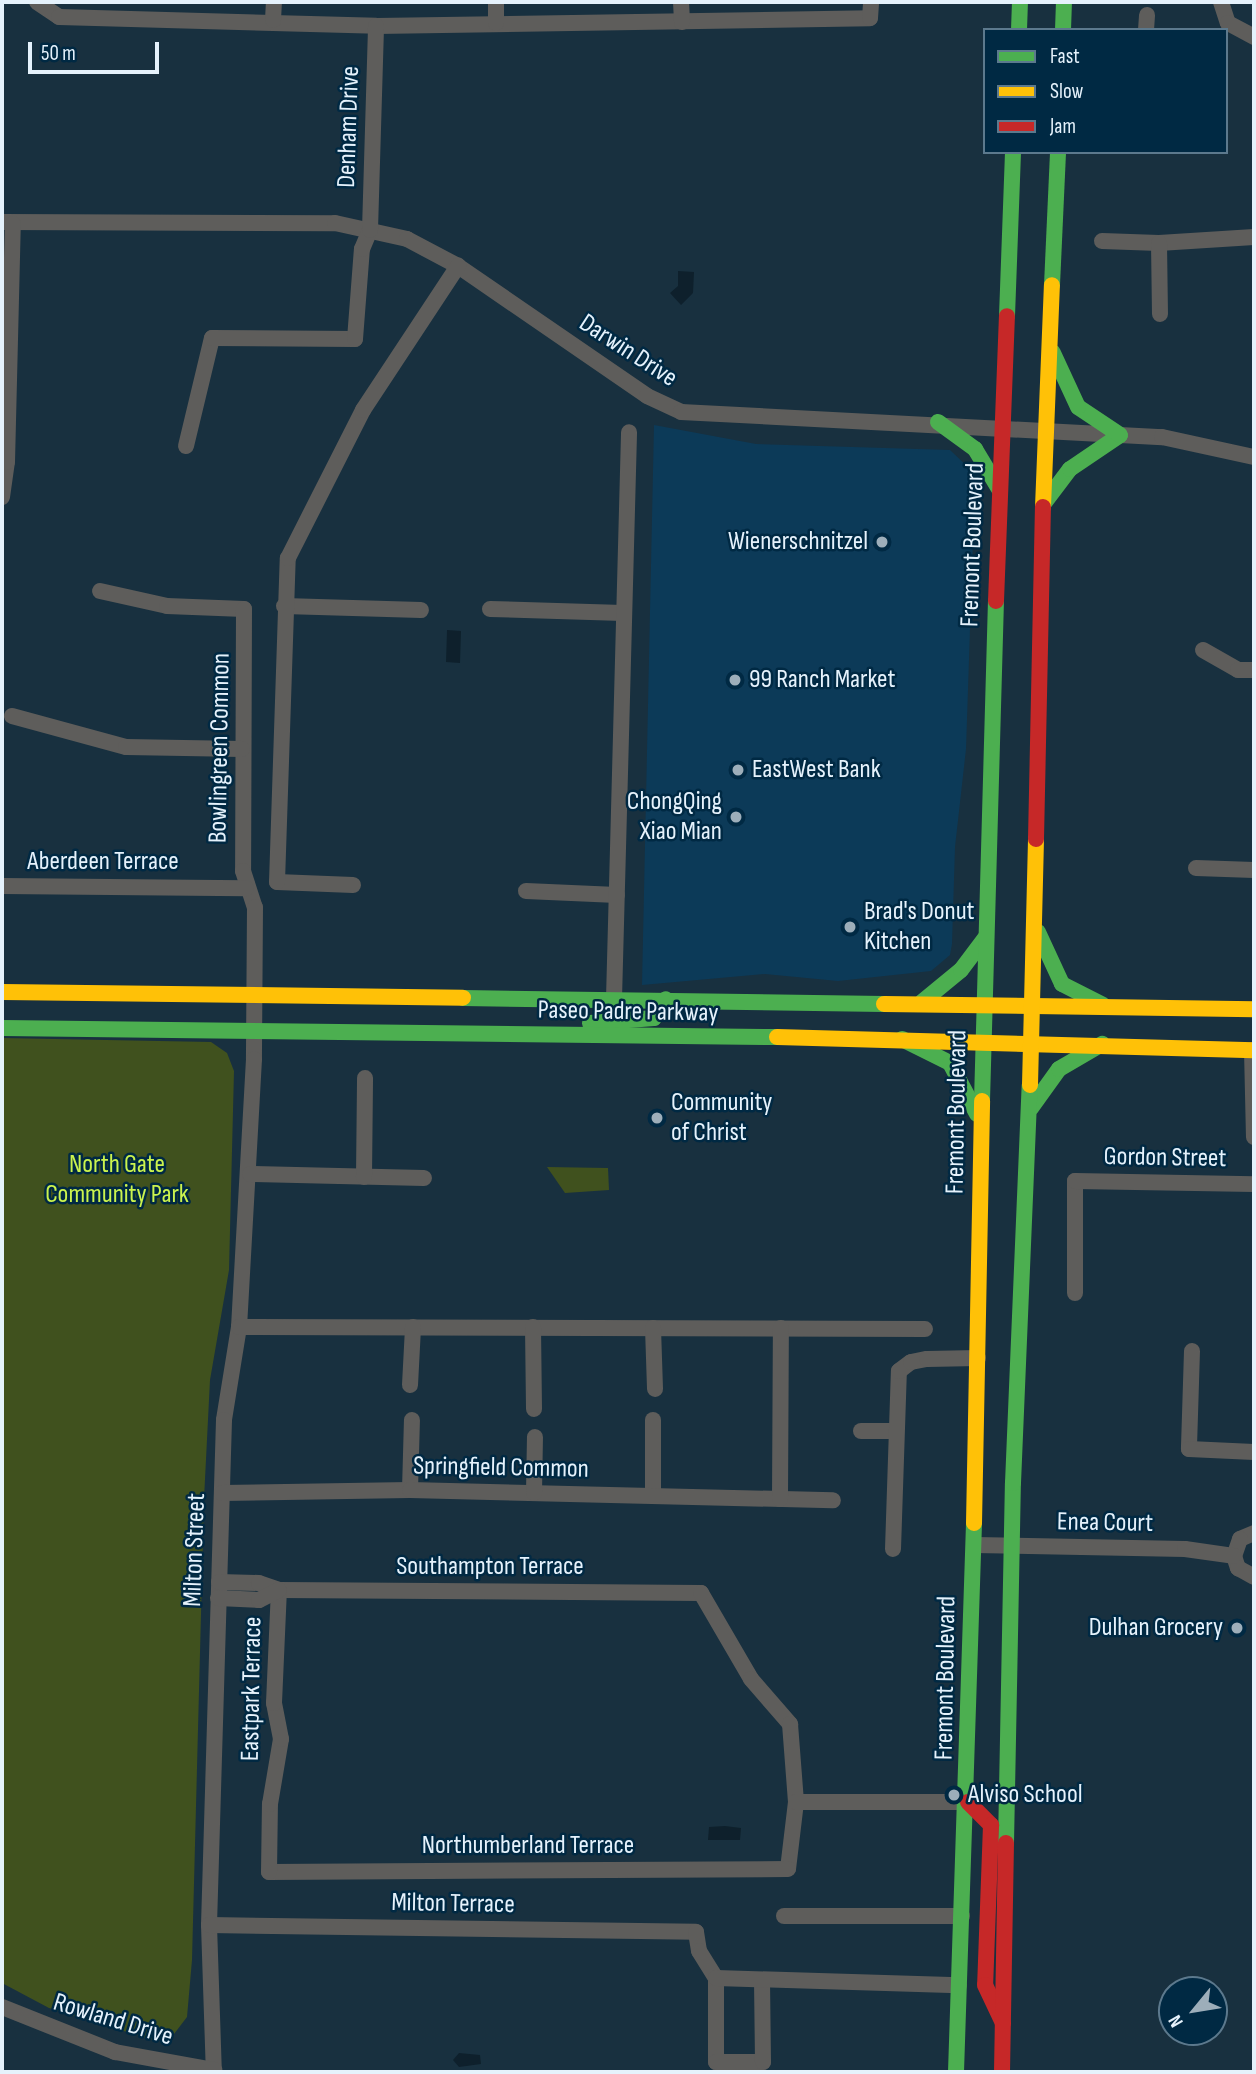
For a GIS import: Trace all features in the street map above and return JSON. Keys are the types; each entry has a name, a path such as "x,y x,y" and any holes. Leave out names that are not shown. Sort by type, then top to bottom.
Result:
{"main road":[{"path":"1019,28 1020,2"},
{"path":"1063,28 1064,2"},
{"name":"Fremont Boulevard","path":"956,2072 968,1802 982,1039 1000,426 1013,154"},
{"path":"1002,2072 1012,1546 1032,1041 1045,429 1058,154"},
{"path":"1045,502 1070,469 1121,435 1078,407 1049,345"},
{"path":"938,422 975,449 999,489"},
{"path":"1035,923 1062,984 1103,1005"},
{"path":"922,1002 961,971 985,938"},
{"name":"Paseo Padre Parkway","path":"2,992 922,1002 1254,1009"},
{"path":"532,1036 582,1024 654,1018 666,999"},
{"name":"Paseo Padre Parkway","path":"2,1028 982,1039 1253,1050"},
{"path":"902,1039 950,1063 981,1124"},
{"path":"1029,1112 1059,1069 1102,1044"},
{"path":"968,1802 990,1825 985,1985 1003,2024"}],"street":[{"path":"273,20 274,2"},
{"path":"496,2 496,23"},
{"path":"681,2 682,22"},
{"path":"1221,2 1228,23 1254,37"},
{"path":"38,4 59,16 273,20 376,26 682,22 870,10"},
{"name":"Denham Drive","path":"186,446 212,338 355,339 362,249 370,230 376,26"},
{"path":"2,497 7,461 8,223"},
{"name":"Darwin Drive","path":"8,223 335,223 407,239 458,266 647,396 681,412 938,422 1162,437 1254,457"},
{"path":"1102,241 1159,243 1254,237"},
{"path":"1159,243 1160,314"},
{"path":"353,886 277,881 284,606 288,558 363,410 458,266"},
{"path":"614,999 629,432"},
{"name":"Bowlingreen Common","path":"100,591 167,606 244,609 242,749 246,888 255,907 254,1031"},
{"path":"284,606 421,610"},
{"path":"490,609 623,613"},
{"path":"1203,650 1238,670 1254,670"},
{"path":"12,716 126,747 242,749"},
{"path":"1196,868 1254,870"},
{"name":"Aberdeen Terrace","path":"2,886 246,888"},
{"path":"526,891 617,895"},
{"name":"Milton Street","path":"214,2071 209,1925 224,1420 239,1327 250,1174 254,1031"},
{"path":"1253,1050 1254,1137"},
{"path":"364,1177 365,1078"},
{"path":"250,1174 424,1178"},
{"name":"Gordon Street","path":"1074,1293 1075,1181 1254,1184"},
{"path":"239,1327 925,1329"},
{"path":"410,1385 413,1327"},
{"path":"533,1328 534,1409"},
{"path":"653,1328 655,1389"},
{"path":"780,1328 780,1499"},
{"path":"1192,1351 1189,1449 1254,1452"},
{"path":"892,1549 896,1382 904,1366 927,1359 978,1358"},
{"path":"410,1490 412,1420"},
{"path":"653,1420 653,1496"},
{"path":"861,1431 896,1431"},
{"path":"534,1493 535,1437"},
{"name":"Springfield Common","path":"222,1493 410,1490 833,1500"},
{"path":"1254,1533 1240,1539 1234,1556 1238,1568 1254,1577"},
{"name":"Enea Court","path":"974,1545 1185,1549 1234,1556"},
{"name":"Southampton Terrace","path":"218,1590 259,1600 279,1590 701,1593 751,1679 790,1724 796,1802"},
{"name":"Eastpark Terrace","path":"269,1872 270,1804 281,1739 274,1703 279,1590"},
{"path":"796,1802 968,1802"},
{"name":"Northumberland Terrace","path":"269,1872 788,1868 796,1802"},
{"path":"784,1916 962,1916"},
{"name":"Milton Terrace","path":"209,1925 696,1932 699,1951 716,1978"},
{"path":"762,1981 763,2063 716,2062 716,1978 959,1985"},
{"name":"Rowland Drive","path":"2,2007 115,2052 214,2071"}],"shaded area":[{"path":"678,271 694,272 693,293 681,305 670,293 678,286"},
{"path":"654,425 756,444 950,450 969,468 975,480 966,749 955,847 952,944 950,955 931,971 838,981 765,974 642,985"},
{"path":"447,630 461,631 460,663 446,662"},
{"path":"709,1827 741,1828 740,1840 708,1840"},
{"path":"459,2053 480,2055 481,2064 459,2067 453,2060"}],"green space":[{"name":"North Gate Community Park","path":"2,1038 211,1042 227,1053 234,1071 229,1270 210,1380 204,1499 192,1960 187,2017 174,2034 156,2041 49,2008 2,1983"},
{"path":"547,1167 608,1168 609,1190 565,1193"}],"traffic: fast":[{"path":"1019,28 1020,2"},
{"path":"1063,28 1064,2"},
{"path":"1007,316 1013,154"},
{"path":"1052,285 1058,154"},
{"path":"1045,502 1070,469 1120,435 1078,407 1053,353"},
{"path":"938,422 975,449 999,489"},
{"path":"982,1101 996,601"},
{"path":"1038,932 1062,984 1103,1005"},
{"path":"922,1002 961,970 985,938"},
{"path":"463,998 884,1004"},
{"path":"590,1023 654,1018 666,999"},
{"path":"2,1028 777,1037"},
{"path":"902,1039 950,1063 977,1114"},
{"path":"1031,1108 1059,1069 1102,1044"},
{"path":"1006,1843 1013,1483 1030,1085"},
{"path":"956,2072 974,1523"}],"traffic: slow":[{"path":"1043,507 1052,285"},
{"path":"1030,1085 1036,839"},
{"path":"2,992 463,998"},
{"path":"884,1004 1254,1009"},
{"path":"777,1037 1254,1050"},
{"path":"974,1523 982,1101"}],"traffic: jam":[{"path":"996,601 1007,316"},
{"path":"1036,839 1043,507"},
{"path":"968,1802 991,1825 985,1985 1003,2023"},
{"path":"1002,2072 1006,1843"}],"place":[{"name":"Wienerschnitzel","path":"882,542"},
{"name":"99 Ranch Market","path":"735,680"},
{"name":"EastWest Bank","path":"738,770"},
{"name":"ChongQing Xiao Mian","path":"736,817"},
{"name":"Brad's Donut Kitchen","path":"850,927"},
{"name":"Community of Christ","path":"657,1118"},
{"name":"Dulhan Grocery","path":"1237,1628"},
{"name":"Alviso School","path":"954,1795"}]}
